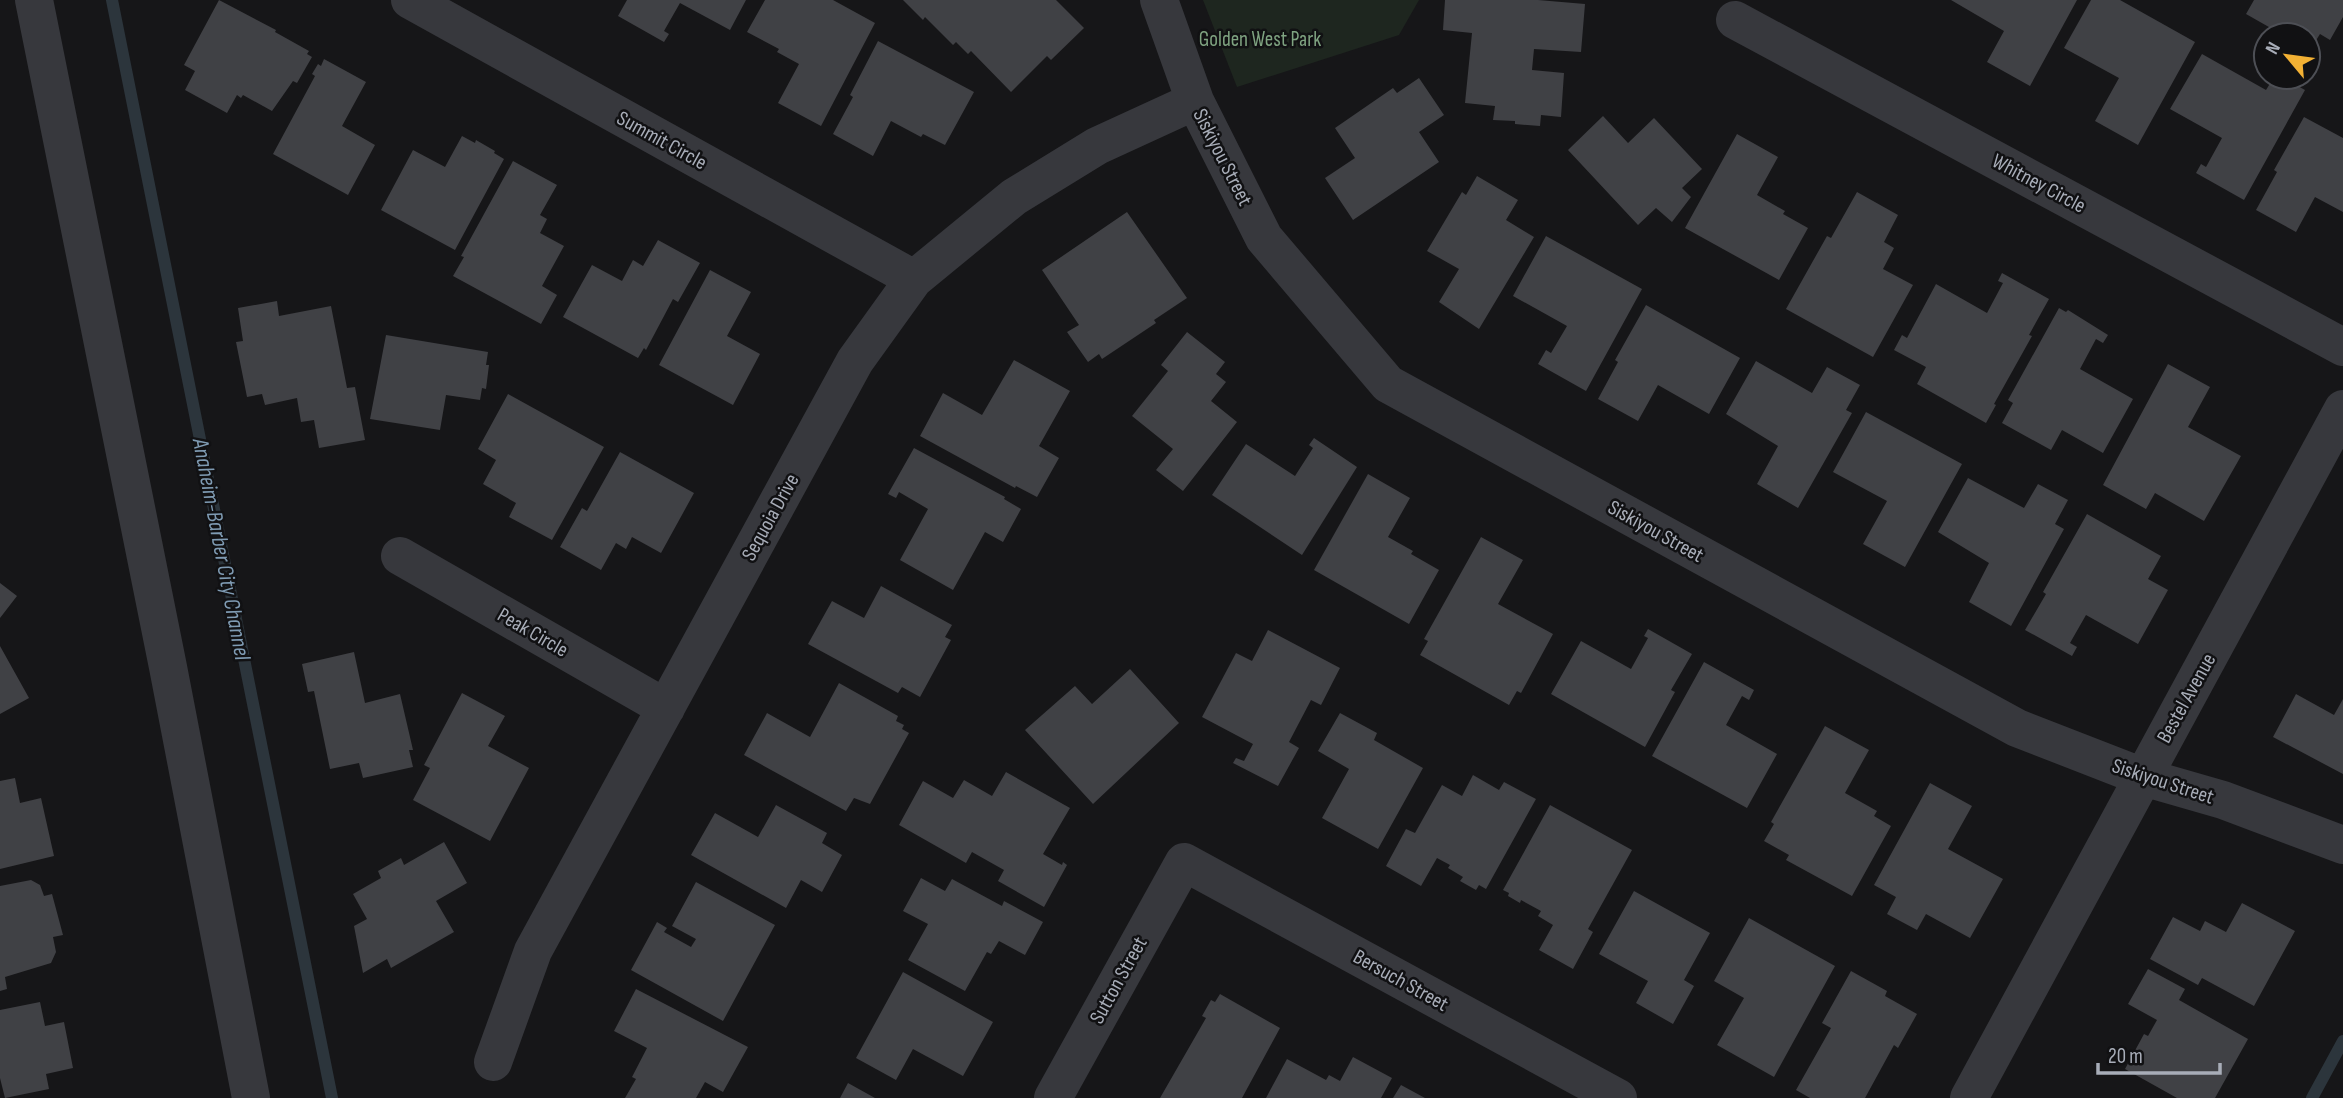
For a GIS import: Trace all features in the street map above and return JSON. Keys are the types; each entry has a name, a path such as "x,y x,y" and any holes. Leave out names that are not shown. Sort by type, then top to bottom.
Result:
{"street":[{"path":"34,0 168,667 251,1098"},
{"name":"Summit Circle","path":"410,0 914,279"},
{"name":"Siskiyou Street","path":"1159,0 1195,102 1264,238 1388,384 2017,728 2143,777 2223,800 2343,845"},
{"name":"Whitney Circle","path":"1735,20 2343,347"},
{"name":"Sequoia Drive","path":"493,1062 533,951 855,361 914,279 1014,197 1097,146 1195,102"},
{"name":"Bestel Avenue","path":"1969,1098 2343,409"},
{"name":"Peak Circle","path":"400,556 666,708"},
{"name":"Sutton Street","path":"1053,1098 1184,862"},
{"name":"Bersuch Street","path":"1184,862 1618,1098"}],"green space":[{"name":"Golden West Park","path":"1203,0 1419,0 1399,35 1237,87"}],"building":[{"path":"219,0 276,30 275,32 309,51 307,54 312,57 297,83 293,81 272,111 243,95 241,98 237,95 227,113 185,90 195,71 184,65"},
{"path":"627,0 746,0 730,30 680,3 664,31 669,34 664,42 618,16"},
{"path":"765,0 833,0 875,23 821,126 778,103 799,64 777,52 779,49 747,32"},
{"path":"903,0 1056,0 1084,28 1051,60 1047,56 1011,92 971,51 968,54 956,42 953,45"},
{"path":"1445,0 1538,0 1585,4 1581,52 1534,49 1532,70 1564,73 1561,117 1541,115 1540,126 1515,124 1515,121 1493,120 1495,106 1465,103 1472,33 1443,30"},
{"path":"1951,0 2077,0 2030,86 1987,62 2004,31"},
{"path":"2091,0 2120,0 2195,42 2138,145 2095,121 2119,78 2064,48"},
{"path":"2254,0 2343,0 2343,17 2330,40 2322,35 2322,21 2258,21 2246,14"},
{"path":"878,41 974,92 945,145 923,134 921,137 891,121 873,156 833,134"},
{"path":"2202,54 2252,82 2252,91 2304,91 2244,200 2196,173 2201,164 2206,167 2222,138 2170,109"},
{"path":"324,59 366,82 342,126 375,145 348,195 273,154 315,76 312,74"},
{"path":"1419,78 1444,115 1419,132 1439,162 1353,220 1325,178 1355,158 1335,128 1393,88 1397,93"},
{"path":"1603,116 1628,143 1654,118 1702,169 1682,188 1691,197 1672,222 1656,208 1638,225 1568,150"},
{"path":"2304,117 2343,138 2343,212 2315,197 2296,232 2256,210 2277,172 2274,170"},
{"path":"1737,134 1778,157 1757,195 1808,228 1779,280 1685,228"},
{"path":"462,136 475,143 476,140 504,159 455,250 381,210 413,150 445,167"},
{"path":"513,161 557,185 540,215 547,219 540,233 564,246 542,286 557,295 541,324 453,276 464,257 461,256"},
{"path":"1477,176 1518,200 1506,220 1534,237 1479,329 1439,302 1459,269 1427,251 1462,192 1466,195"},
{"path":"1857,192 1898,215 1884,242 1894,248 1883,269 1913,285 1873,357 1786,309 1827,236 1831,238"},
{"path":"1127,212 1187,298 1154,320 1156,323 1102,359 1099,354 1088,362 1067,332 1079,325 1042,270"},
{"path":"1546,236 1642,289 1586,391 1538,364 1546,350 1551,353 1567,326 1513,296"},
{"path":"658,240 700,263 678,302 673,299 646,350 644,348 638,358 563,317 592,265 622,281 633,260 643,266"},
{"path":"710,270 751,292 727,336 760,354 733,405 659,365"},
{"path":"2002,273 2049,299 1986,423 1917,384 1926,367 1894,350 1902,335 1907,338 1936,284 1987,313 2003,283 1998,281"},
{"path":"277,301 279,316 331,306 347,388 355,387 365,440 319,448 314,420 301,422 297,398 265,405 262,394 247,397 236,342 243,341 238,308"},
{"path":"1646,305 1740,358 1709,414 1658,385 1638,421 1598,399 1618,362 1615,360"},
{"path":"2059,308 2066,312 2068,310 2108,335 2103,343 2096,339 2080,369 2133,399 2103,453 2062,430 2051,450 2002,423 2013,403 2008,400"},
{"path":"1187,332 1225,362 1216,374 1226,382 1211,401 1237,422 1183,491 1156,470 1173,449 1132,416 1168,371 1161,365"},
{"path":"386,335 488,352 486,389 482,388 480,400 446,395 440,430 370,419"},
{"path":"1014,360 1070,391 1039,446 1059,458 1037,497 1016,486 1015,488 920,436 943,393 982,415"},
{"path":"1756,361 1812,393 1827,367 1860,385 1846,410 1852,413 1798,508 1757,484 1778,446 1726,414"},
{"path":"2168,364 2210,387 2188,427 2241,456 2204,521 2155,493 2146,509 2103,485"},
{"path":"508,394 604,447 552,540 509,517 516,503 483,484 496,460 478,449"},
{"path":"1866,412 1962,464 1905,567 1863,544 1887,501 1833,472"},
{"path":"1314,438 1357,467 1302,555 1212,495 1246,444 1295,476 1313,448 1309,445"},
{"path":"914,448 1005,497 1004,499 1021,509 1003,542 985,532 953,590 900,560 928,509 899,492 896,498 888,494"},
{"path":"620,452 694,493 661,553 632,537 626,549 616,543 601,570 560,547 582,508 587,511"},
{"path":"1368,474 1410,498 1388,537 1439,570 1409,624 1314,570"},
{"path":"1968,478 2024,508 2038,484 2068,500 2055,524 2064,529 2011,626 1969,602 1989,563 1938,532"},
{"path":"2087,514 2161,556 2148,579 2168,590 2138,644 2086,615 2070,643 2077,647 2072,656 2025,630"},
{"path":"1481,537 1523,560 1498,604 1553,634 1521,693 1517,691 1509,705 1420,655 1428,641 1424,639"},
{"path":"0,583 17,596 0,618"},
{"path":"881,586 952,625 945,637 951,640 920,697 902,687 898,693 808,644 832,601 864,618"},
{"path":"1648,629 1692,654 1671,690 1675,692 1645,747 1551,694 1581,641 1631,669 1648,638 1644,636"},
{"path":"1268,630 1340,668 1321,705 1311,700 1289,742 1299,748 1278,786 1233,763 1236,758 1244,761 1253,744 1202,717 1236,653 1252,661"},
{"path":"0,646 29,698 0,714"},
{"path":"354,652 365,703 400,694 413,750 409,750 413,767 363,778 359,763 330,769 314,691 308,692 302,664"},
{"path":"1704,662 1754,690 1749,700 1742,696 1726,725 1777,754 1747,808 1652,756"},
{"path":"1130,669 1179,723 1093,804 1025,730 1075,686 1092,704"},
{"path":"839,683 898,716 896,721 904,725 902,729 909,733 870,804 854,798 846,811 744,755 767,713 810,737"},
{"path":"462,693 505,716 488,746 529,768 490,841 413,800 430,768 424,765"},
{"path":"2296,694 2334,715 2343,699 2343,774 2273,737"},
{"path":"1340,713 1377,733 1374,740 1423,768 1378,849 1322,818 1349,769 1318,751"},
{"path":"1825,726 1869,750 1845,793 1877,811 1874,816 1891,826 1852,896 1786,860 1789,855 1764,841 1774,824 1771,822"},
{"path":"1006,772 1070,808 1043,854 1067,865 1044,907 998,881 1004,870 972,852 966,863 899,825 923,781 953,798 964,780 992,796"},
{"path":"1473,775 1499,790 1504,782 1536,799 1486,889 1479,885 1476,890 1460,881 1463,877 1437,858 1421,886 1386,866 1406,829 1415,833 1442,785 1462,796"},
{"path":"15,778 20,803 41,798 54,856 0,869 0,781"},
{"path":"1930,783 1972,806 1948,849 2003,879 1970,938 1926,914 1917,930 1887,914 1896,897 1874,885"},
{"path":"776,805 827,833 822,843 842,855 822,892 801,880 786,908 691,855 715,813 758,837"},
{"path":"1550,805 1632,850 1588,929 1593,932 1573,969 1539,950 1553,925 1538,916 1541,911 1521,900 1520,903 1503,890"},
{"path":"444,842 467,883 436,901 454,932 391,968 387,959 363,973 354,926 367,919 353,894 381,878 378,871 401,858 404,865"},
{"path":"921,878 945,891 952,879 1002,906 1004,901 1043,922 1025,955 999,941 991,954 987,952 965,991 908,960 928,924 903,911"},
{"path":"31,880 40,885 44,896 52,894 63,935 53,937 56,952 51,963 5,977 7,989 0,991 0,886"},
{"path":"696,882 775,925 723,1021 631,970 657,922 667,928 664,932 691,947 696,939 672,926"},
{"path":"1634,891 1710,933 1684,980 1694,986 1673,1024 1636,1003 1648,981 1599,954"},
{"path":"2242,903 2295,931 2254,1006 2202,978 2198,985 2150,959 2173,917 2200,931 2205,921 2226,932"},
{"path":"1749,918 1835,966 1774,1077 1717,1045 1744,998 1714,981"},
{"path":"2148,969 2185,989 2179,1000 2248,1039 2215,1098 2177,1098 2125,1069 2144,1034 2148,1036 2157,1020 2128,1004"},
{"path":"1851,971 1887,991 1885,996 1917,1014 1898,1048 1894,1045 1865,1098 1810,1098 1796,1090 1831,1028 1822,1023"},
{"path":"903,972 993,1022 963,1076 913,1049 896,1080 856,1058"},
{"path":"636,989 748,1047 723,1092 705,1082 696,1098 625,1098 636,1079 632,1077 647,1048 614,1031"},
{"path":"1220,994 1280,1028 1242,1098 1160,1098 1206,1018 1202,1016 1211,1000 1215,1002"},
{"path":"40,1002 45,1026 64,1022 73,1068 46,1074 49,1089 5,1098 0,1078 0,1010"},
{"path":"1353,1057 1392,1078 1381,1098 1266,1098 1287,1059 1326,1080 1329,1075 1340,1081"},
{"path":"848,1083 875,1098 840,1098"},
{"path":"1401,1085 1425,1098 1393,1098"}],"waterway":[{"name":"Anaheim-Barber City Channel","path":"112,0 332,1098"},
{"path":"2312,1098 2343,1041"}]}
